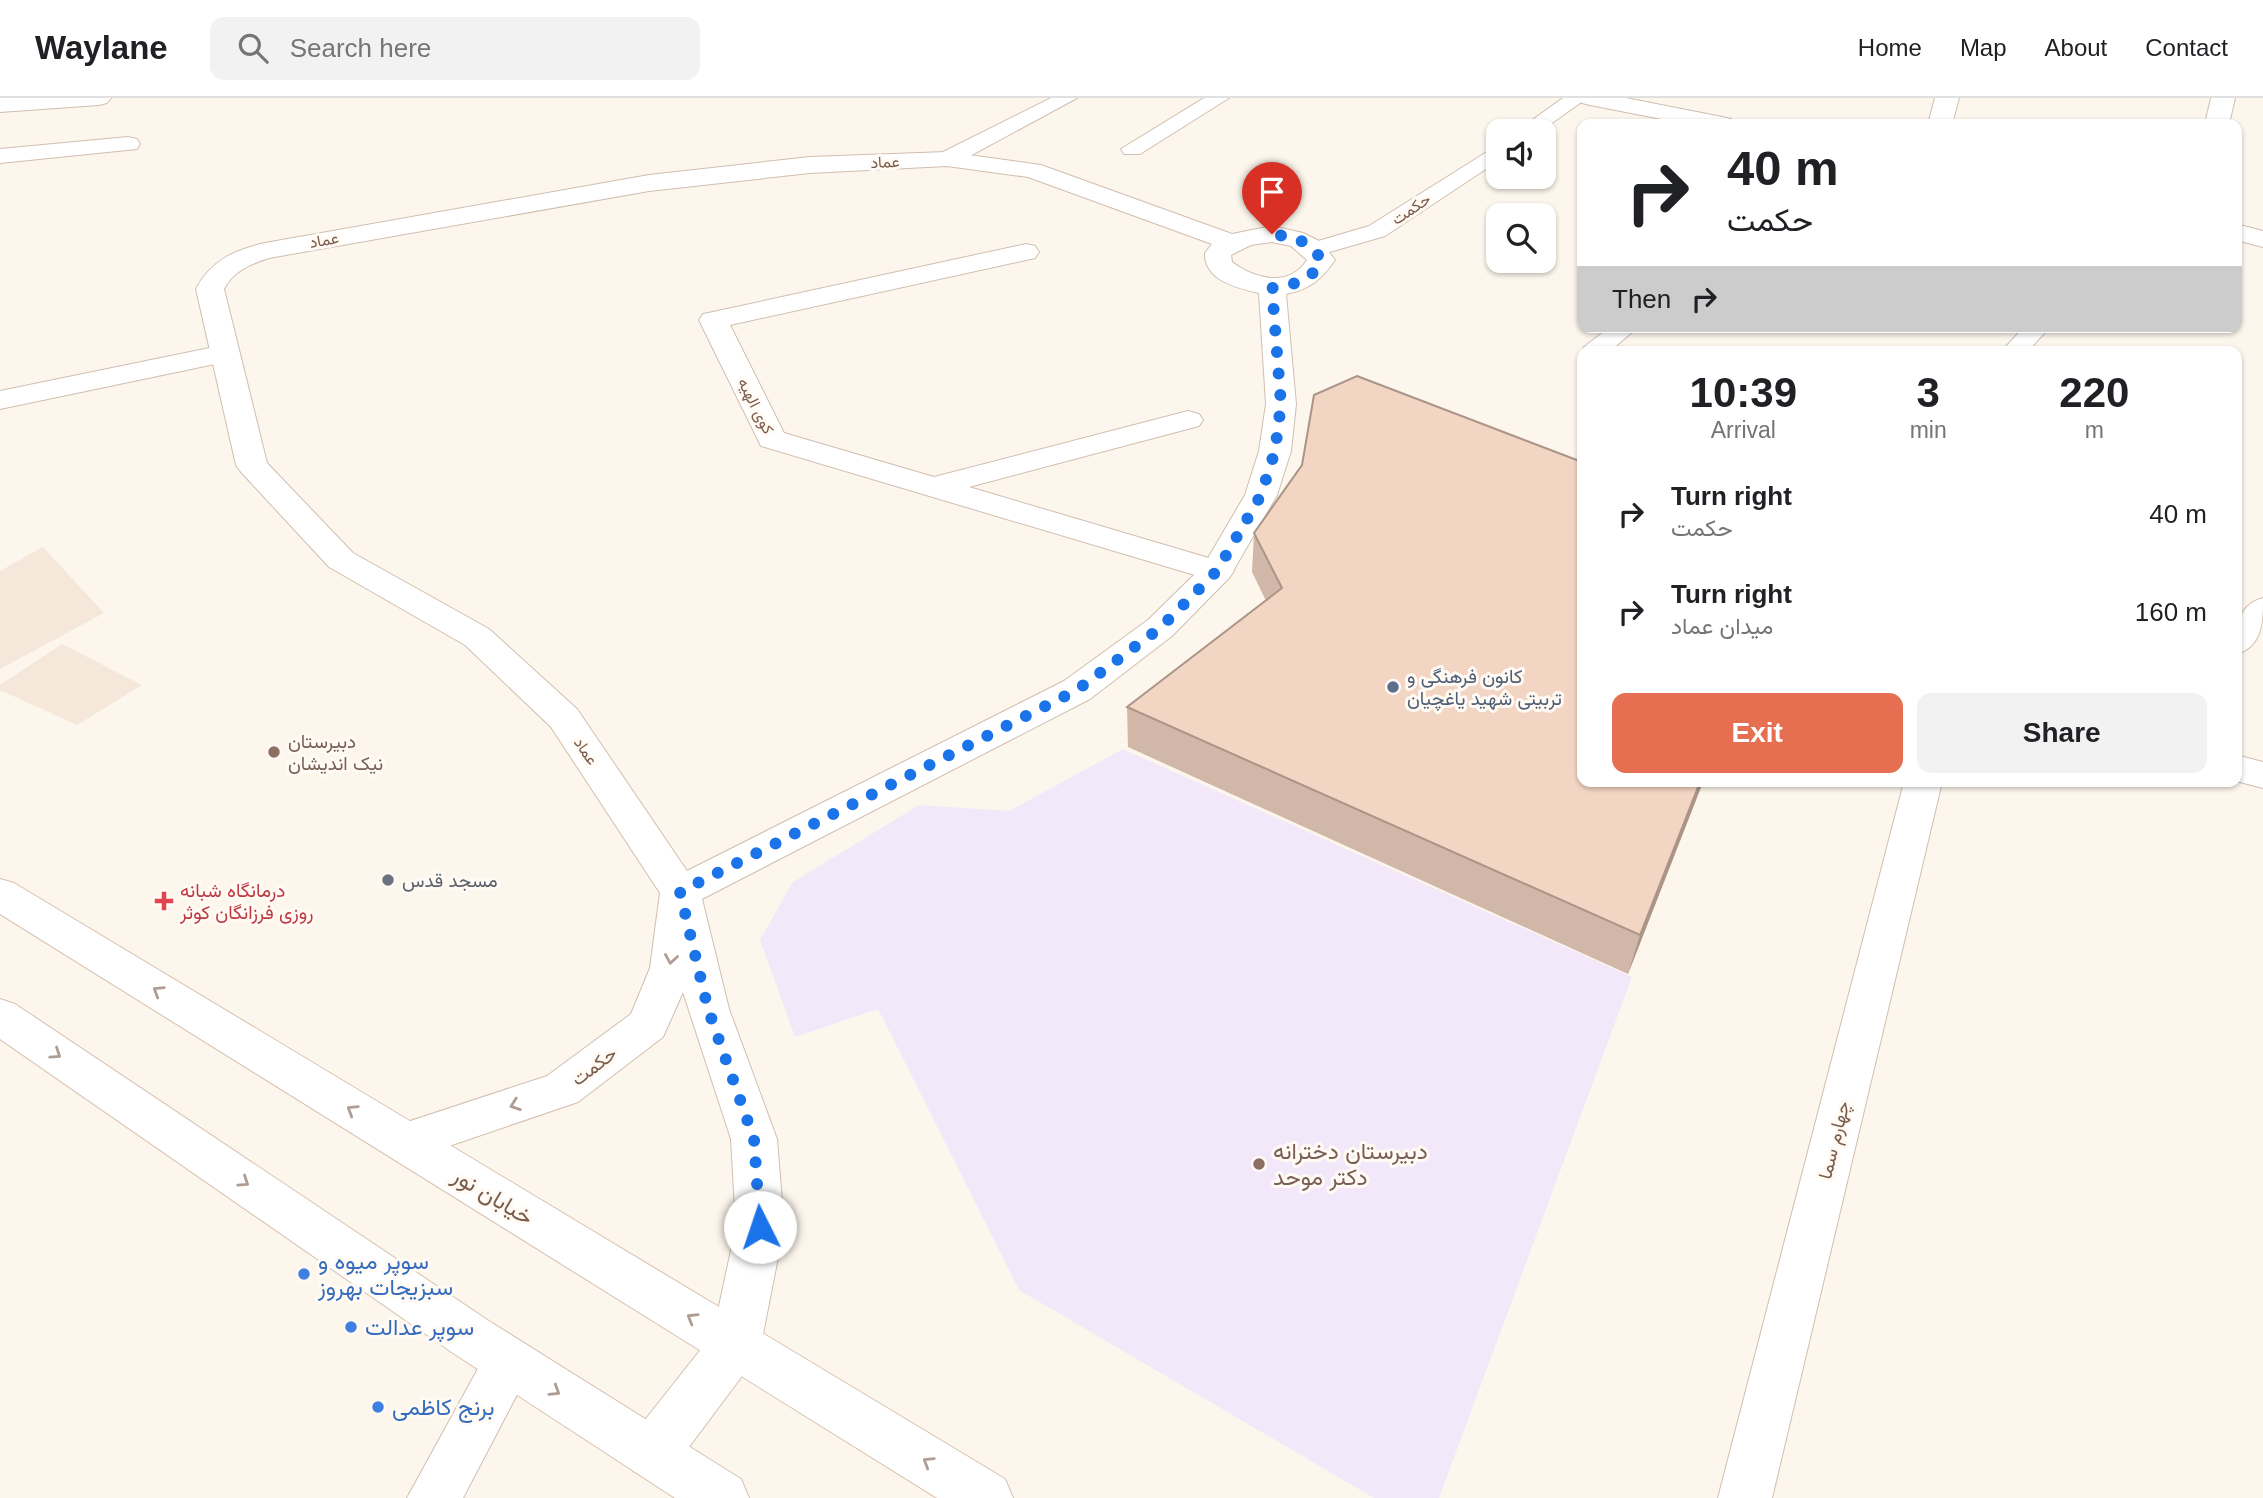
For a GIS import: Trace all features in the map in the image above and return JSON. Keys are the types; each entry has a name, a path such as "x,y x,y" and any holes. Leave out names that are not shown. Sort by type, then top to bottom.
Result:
{"street":[{"path":"0,105 99,98"},
{"path":"1590,98 1697,119"},
{"path":"1941,119 1947,98"},
{"path":"2218,119 2223,98"},
{"path":"0,156 128,144"},
{"name":"عماد","path":"680,892 564,718 477,637 341,560 252,465 209,289 215,275 228,266 265,251 649,183 810,165 947,159 1032,170 1230,242"},
{"path":"2242,234 2263,239"},
{"path":"1250,236 1290,236 1316,249 1321,260 1316,272 1299,283 1272,288 1247,284 1231,277 1218,265 1218,253 1230,242 1250,236"},
{"name":"کوی الهیه","path":"1026,252 713,320 772,439 1217,571"},
{"path":"652,1453 736,1344 760,1227 754,1139 708,1009 680,892 1077,690 1160,628 1217,571 1261,495 1275,451 1281,404 1272,288"},
{"path":"0,400 224,354"},
{"path":"932,487 1188,420"},
{"path":"2242,770 2263,775"},
{"name":"چهارم سما","path":"1745,1498 1922,787"},
{"name":"حکمت","path":"405,1142 562,1089 648,1026 671,968 680,892"},
{"name":"خیابان نور","path":"0,894 986,1498"},
{"path":"0,1016 509,1362 722,1498"},
{"path":"434,1498 509,1362"}],"lane":[{"path":"947,159 1067,98"},
{"path":"1132,149 1219,98"},
{"path":"1545,119 1577,98"},
{"name":"حکمت","path":"1316,249 1377,231 1486,159"},
{"path":"1601,346 1618,333"},
{"path":"2019,346 2032,333"},
{"path":"2242,636 2263,607"}],"shaded area":[{"path":"43,547 104,613 0,669 0,571"},
{"path":"62,644 142,685 77,725 0,690 0,685"},
{"name":"دبیرستان دخترانه دکتر موحد","path":"1123,749 1632,977 1439,1498 1374,1498 1019,1290 878,1009 795,1037 760,940 793,882 919,805 1009,811"}],"building":[{"name":"کانون فرهنگی و تربیتی شهید یاغچیان","path":"1357,376 1577,460 1577,787 1698,787 1640,935 1127,707 1282,588 1254,533 1302,465 1314,395"}],"place":[{"name":"کانون فرهنگی و تربیتی شهید یاغچیان","path":"1393,687"},
{"name":"دبیرستان نیک اندیشان","path":"274,752"},
{"name":"مسجد قدس","path":"388,880"},
{"name":"درمانگاه شبانه روزی فرزانگان کوثر","path":"164,901"},
{"name":"دبیرستان دخترانه دکتر موحد","path":"1259,1164"},
{"name":"سوپر میوه و سبزیجات بهروز","path":"304,1274"},
{"name":"سوپر عدالت","path":"351,1327"},
{"name":"برنج کاظمی","path":"378,1407"}],"route":[{"path":"760,1227 754,1139 708,1009 680,892 1077,690 1160,628 1217,571 1261,495 1275,451 1281,404 1272,288 1299,283 1316,272 1321,260 1316,249 1304,242 1290,236 1272,234"}]}
